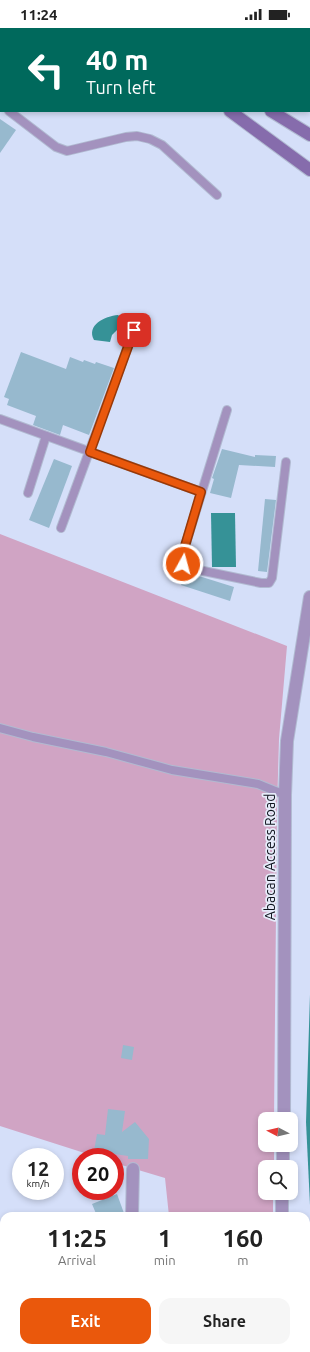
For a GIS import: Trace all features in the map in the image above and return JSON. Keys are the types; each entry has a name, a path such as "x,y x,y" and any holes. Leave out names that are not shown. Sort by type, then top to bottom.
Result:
{"main road":[{"path":"231,112 310,170"},
{"path":"273,112 310,134"}],"street":[{"name":"Abacan Access Road","path":"284,1112 285,794 288,741 310,597"},
{"path":"132,1168 132,1212"},
{"path":"282,1200 282,1212"}],"lane":[{"path":"10,112 56,147 67,151 126,137 137,136 150,139 162,145 217,195"},
{"path":"61,528 134,330"},
{"path":"227,410 182,556 183,564 189,568 261,584 269,583 272,578 286,462"},
{"path":"0,419 201,492"},
{"path":"28,493 46,436"},
{"path":"0,728 33,737 106,752 172,770 258,784 285,794"}],"shaded area":[{"path":"118,315 122,319 122,325 112,335 110,342 94,340 92,335 93,330 98,322 108,317"},
{"path":"211,513 235,513 236,567 212,567"},
{"path":"0,534 287,646 279,739 277,810 274,1112 258,1112 258,1152 274,1152 274,1160 258,1160 258,1200 273,1200 273,1212 169,1212 165,1178 124,1166 124,1148 72,1149 0,1126"},
{"path":"310,994 310,1205 306,1122"}],"building":[{"path":"0,119 16,130 0,153"},
{"path":"21,352 66,369 70,357 83,362 84,360 95,364 96,362 114,368 89,435 63,425 60,435 33,425 36,416 7,405 9,399 4,397"},
{"path":"222,449 255,457 255,455 276,456 275,467 239,465 231,498 210,493 214,479 212,478"},
{"path":"54,459 72,466 49,528 29,520"},
{"path":"265,499 276,500 267,572 258,571"},
{"path":"186,572 234,587 230,601 181,585"},
{"path":"123,1045 134,1047 132,1060 121,1058"},
{"path":"108,1109 125,1111 122,1132 135,1122 149,1139 148,1159 128,1159 128,1156 124,1155 124,1148 95,1148 97,1134 105,1135"},
{"path":"102,1200 119,1200 124,1212 95,1212 92,1204"}],"route":[{"path":"134,330 90,452 201,492 182,556 183,564"}]}
